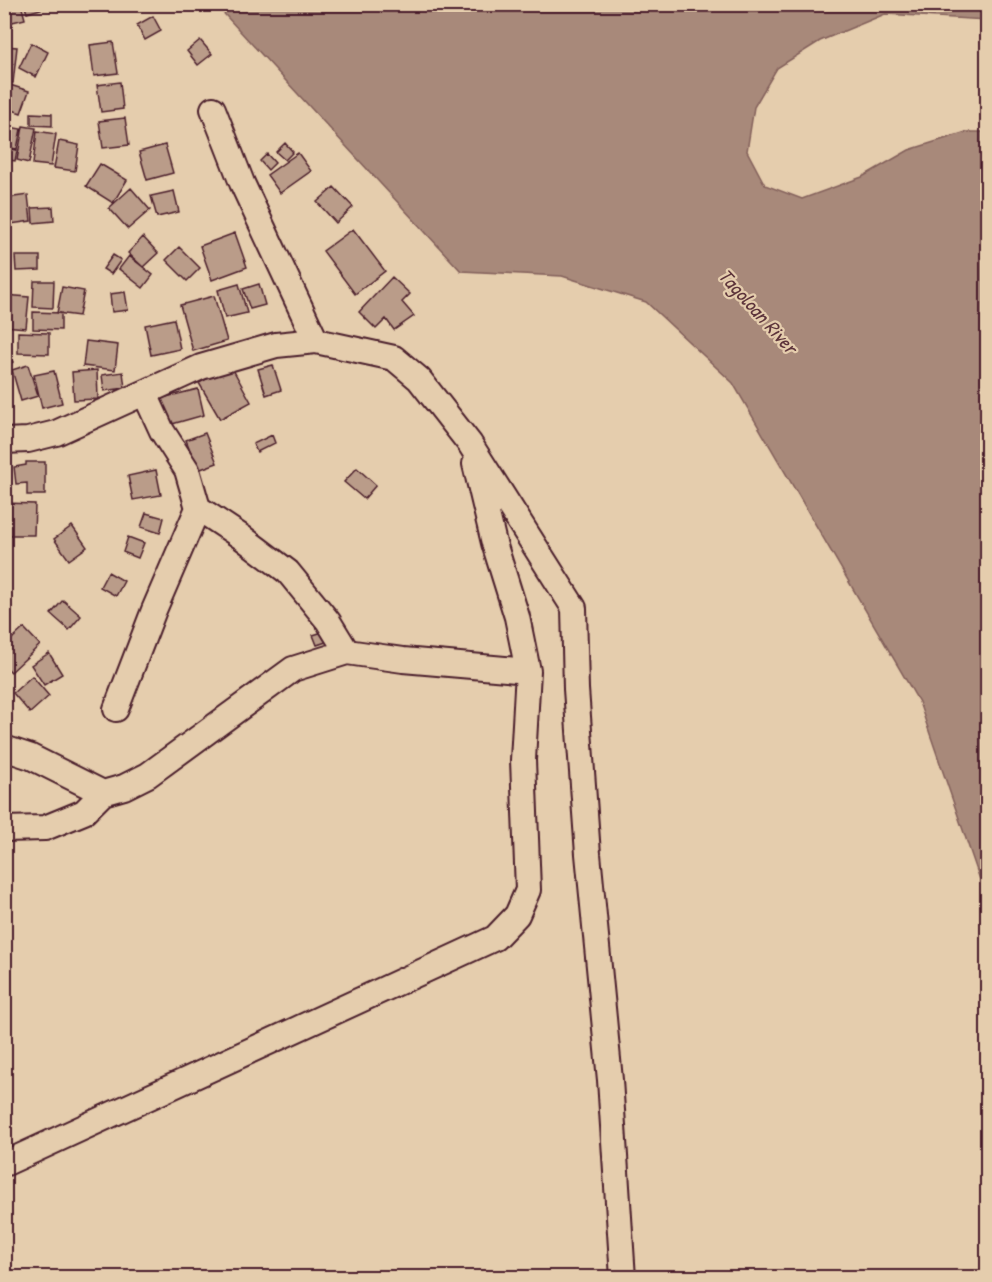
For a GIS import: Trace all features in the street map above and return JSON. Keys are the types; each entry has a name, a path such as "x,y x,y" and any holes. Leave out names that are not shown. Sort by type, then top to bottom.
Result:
{"street":[{"path":"213,109 242,183 316,341"},
{"path":"4,441 28,440 56,433 201,367 276,345 316,341 394,358 419,380 470,444 574,608 576,689 586,830 610,1080 623,1278"},
{"path":"116,709 154,610 198,508 187,470 162,431 145,394"},
{"path":"4,1164 495,938 517,915 528,890 523,760 528,671 517,617 494,543 470,444"},
{"path":"198,508 288,572 328,621 347,652"},
{"path":"4,829 45,828 84,812 103,793 124,787 148,775 293,669 347,652 404,660 528,671"},
{"path":"4,748 31,757 103,793"}],"water":[{"name":"Tagoloan River","path":"216,5 987,5 987,20 885,14 820,41 777,68 754,107 747,151 765,185 802,199 862,177 909,150 966,132 987,132 987,900 919,702 733,383 646,302 562,276 461,271"}],"building":[{"path":"4,4 21,4 25,19 4,24"},
{"path":"24,4 43,4 44,8 27,13"},
{"path":"153,16 161,31 145,40 137,25"},
{"path":"200,40 212,54 198,65 187,51"},
{"path":"113,42 118,73 94,76 90,45"},
{"path":"31,43 48,52 36,77 19,68"},
{"path":"4,46 17,47 13,83 4,82"},
{"path":"120,82 123,109 101,112 97,85"},
{"path":"10,85 29,91 21,113 4,107"},
{"path":"31,113 52,114 52,126 31,125"},
{"path":"125,118 129,145 103,148 99,121"},
{"path":"4,126 21,129 17,149 4,147"},
{"path":"23,126 36,128 29,163 17,160"},
{"path":"37,131 56,134 51,166 33,164"},
{"path":"59,141 79,145 75,171 54,168"},
{"path":"285,143 293,152 285,160 276,152"},
{"path":"165,145 173,173 147,180 139,152"},
{"path":"4,148 17,150 15,161 4,159"},
{"path":"298,153 311,171 280,193 267,175"},
{"path":"267,154 275,163 268,170 260,161"},
{"path":"100,164 127,180 113,203 86,186"},
{"path":"334,187 353,207 336,223 317,202"},
{"path":"131,188 150,210 128,229 109,208"},
{"path":"174,191 179,212 157,217 151,196"},
{"path":"28,195 31,221 11,224 7,198"},
{"path":"53,207 54,221 33,223 32,208"},
{"path":"353,229 385,271 355,294 323,251"},
{"path":"235,233 247,267 212,280 200,246"},
{"path":"143,237 158,253 143,267 128,253"},
{"path":"179,247 200,268 187,281 166,260"},
{"path":"113,255 121,260 111,274 103,269"},
{"path":"15,256 40,256 40,270 16,271"},
{"path":"129,256 153,275 143,288 119,269"},
{"path":"392,277 410,294 402,302 414,316 394,330 386,319 376,329 359,312"},
{"path":"34,281 54,281 53,308 33,307"},
{"path":"239,284 247,313 225,318 218,290"},
{"path":"259,284 265,305 250,309 243,289"},
{"path":"62,287 84,291 79,316 57,313"},
{"path":"125,292 128,310 112,312 110,294"},
{"path":"4,295 29,297 26,328 4,326"},
{"path":"214,296 227,341 193,351 180,305"},
{"path":"33,312 61,313 61,330 33,329"},
{"path":"174,319 180,349 151,355 145,325"},
{"path":"18,332 49,333 49,354 18,353"},
{"path":"86,341 118,345 115,370 83,366"},
{"path":"4,349 13,362 4,368"},
{"path":"28,365 38,396 21,401 12,370"},
{"path":"273,365 281,390 266,395 258,369"},
{"path":"231,366 251,402 220,419 199,383"},
{"path":"97,370 98,399 74,400 72,372"},
{"path":"54,371 62,403 42,408 34,375"},
{"path":"123,372 125,388 104,391 102,375"},
{"path":"4,378 9,397 4,398"},
{"path":"198,389 204,415 165,426 158,399"},
{"path":"205,433 217,463 198,470 186,440"},
{"path":"272,435 275,443 257,452 253,444"},
{"path":"9,462 10,496 4,496 4,463"},
{"path":"26,462 45,462 45,495 27,495 27,483 16,484 14,467 26,465"},
{"path":"357,468 376,485 364,499 344,482"},
{"path":"156,470 161,495 133,500 128,476"},
{"path":"4,503 35,504 34,535 4,535"},
{"path":"146,513 164,518 160,533 141,527"},
{"path":"72,526 87,547 69,560 54,539"},
{"path":"128,537 144,543 138,558 123,552"},
{"path":"108,572 124,581 116,596 100,587"},
{"path":"63,600 81,616 69,630 51,614"},
{"path":"24,628 40,645 11,672 4,665 4,646"},
{"path":"326,631 329,641 317,645 313,635"},
{"path":"49,653 62,674 44,685 31,665"},
{"path":"32,676 49,696 30,713 13,693"}]}
